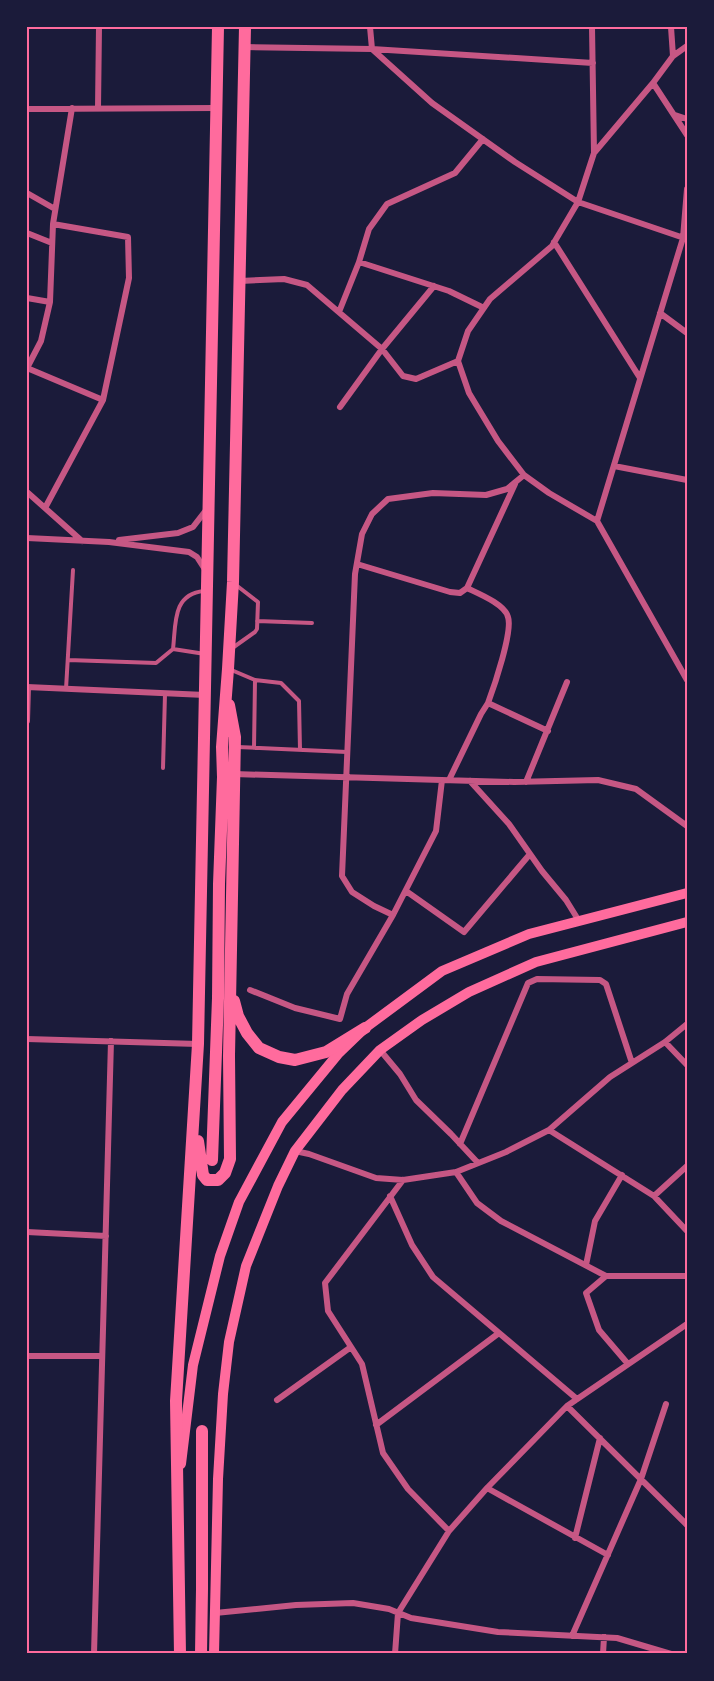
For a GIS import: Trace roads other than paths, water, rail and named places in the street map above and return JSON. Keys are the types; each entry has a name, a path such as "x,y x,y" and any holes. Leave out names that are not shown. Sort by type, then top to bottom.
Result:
{"main road":[{"path":"180,1654 176,1401 198,1044 218,27"},
{"path":"212,1160 218,998 222,747 233,582 245,27"},
{"path":"194,1113 203,1175 207,1179 218,1180 225,1173 230,1159 229,1056 235,737 226,688"},
{"path":"230,989 238,1016 247,1033 259,1048 279,1057 295,1060 326,1052 365,1028 442,971 529,934 687,893"},
{"path":"214,1654 219,1468 223,1394 229,1342 246,1266 278,1186 295,1151 342,1090 380,1050 422,1020 469,992 536,962 687,922"},
{"path":"177,1496 193,1365 219,1256 239,1202 282,1122 338,1054 365,1028"},
{"path":"201,1654 202,1431"}],"street":[{"path":"98,108 99,27"},
{"path":"370,27 372,49 432,104 483,139 578,202 685,238"},
{"path":"592,27 594,153 578,202 552,246 490,299 468,331 458,361 469,393 498,441 524,475 549,493 597,521 687,680"},
{"path":"671,27 673,56"},
{"path":"594,153 673,56 687,46"},
{"path":"245,47 372,49 593,63"},
{"path":"653,83 687,135"},
{"path":"72,108 53,225 50,302 41,341 27,368 103,400"},
{"path":"27,109 216,108"},
{"path":"675,115 687,119"},
{"path":"339,312 359,262 369,229 387,204 455,172 483,139"},
{"path":"597,521 685,238 687,189"},
{"path":"27,193 55,209"},
{"path":"45,508 103,400 129,278 128,237 53,225"},
{"path":"27,233 52,243"},
{"path":"554,242 640,378"},
{"path":"359,262 434,285 484,308"},
{"path":"239,281 284,279 306,285 382,349 403,376 416,379 458,361"},
{"path":"340,407 382,349 434,285"},
{"path":"27,298 50,302"},
{"path":"660,313 687,333"},
{"path":"614,466 687,480"},
{"path":"393,915 352,892 342,876 355,574 362,534 372,514 388,499 433,493 486,495 507,489 524,475"},
{"path":"357,564 460,593 467,588 517,480"},
{"path":"27,492 82,541"},
{"path":"109,542 178,533 193,526 207,509"},
{"path":"27,538 109,542 189,552 197,557 207,572"},
{"path":"250,990 295,1008 340,1019 347,994 393,915 436,831 445,780 488,703 500,669 508,617 504,610 495,603 467,588"},
{"path":"526,782 567,682"},
{"path":"27,721 27,687 205,695"},
{"path":"488,703 548,731"},
{"path":"234,774 526,782 598,780 636,789 687,826"},
{"path":"470,781 508,824 566,900 579,921"},
{"path":"406,891 464,932 530,854"},
{"path":"460,1144 528,982 537,979 600,980 606,984 632,1063"},
{"path":"295,1151 376,1178 403,1180 456,1172 506,1152 549,1130 610,1077 666,1042 687,1024"},
{"path":"27,1039 198,1044"},
{"path":"94,1654 111,1041"},
{"path":"666,1042 687,1065"},
{"path":"380,1050 400,1074 416,1100 478,1163"},
{"path":"549,1130 654,1196 687,1231"},
{"path":"654,1196 687,1166"},
{"path":"456,1172 477,1203 501,1221 606,1276 687,1276"},
{"path":"586,1265 595,1221 622,1175"},
{"path":"403,1180 325,1282 328,1311 362,1364 383,1453 408,1489 449,1531"},
{"path":"390,1196 412,1245 433,1277 577,1399"},
{"path":"27,1232 106,1236"},
{"path":"606,1276 586,1293 599,1330 628,1364"},
{"path":"395,1654 398,1613 449,1531 487,1488 567,1406 687,1324"},
{"path":"376,1425 499,1333"},
{"path":"277,1400 351,1347"},
{"path":"27,1356 102,1356"},
{"path":"573,1636 641,1479 666,1404"},
{"path":"567,1406 687,1525"},
{"path":"575,1538 600,1438"},
{"path":"487,1488 608,1555"},
{"path":"215,1613 296,1605 353,1603 389,1609 411,1618 498,1632 617,1638 672,1654"},
{"path":"603,1654 604,1637"}],"lane":[{"path":"66,689 74,570"},
{"path":"228,651 257,629 258,602 233,582"},
{"path":"68,660 156,663 173,649 179,605 194,591 206,590"},
{"path":"257,621 312,623"},
{"path":"173,649 205,654"},
{"path":"228,669 255,680 281,683 299,701 300,750"},
{"path":"254,748 255,680"},
{"path":"163,768 165,693"},
{"path":"235,747 347,752"}]}
